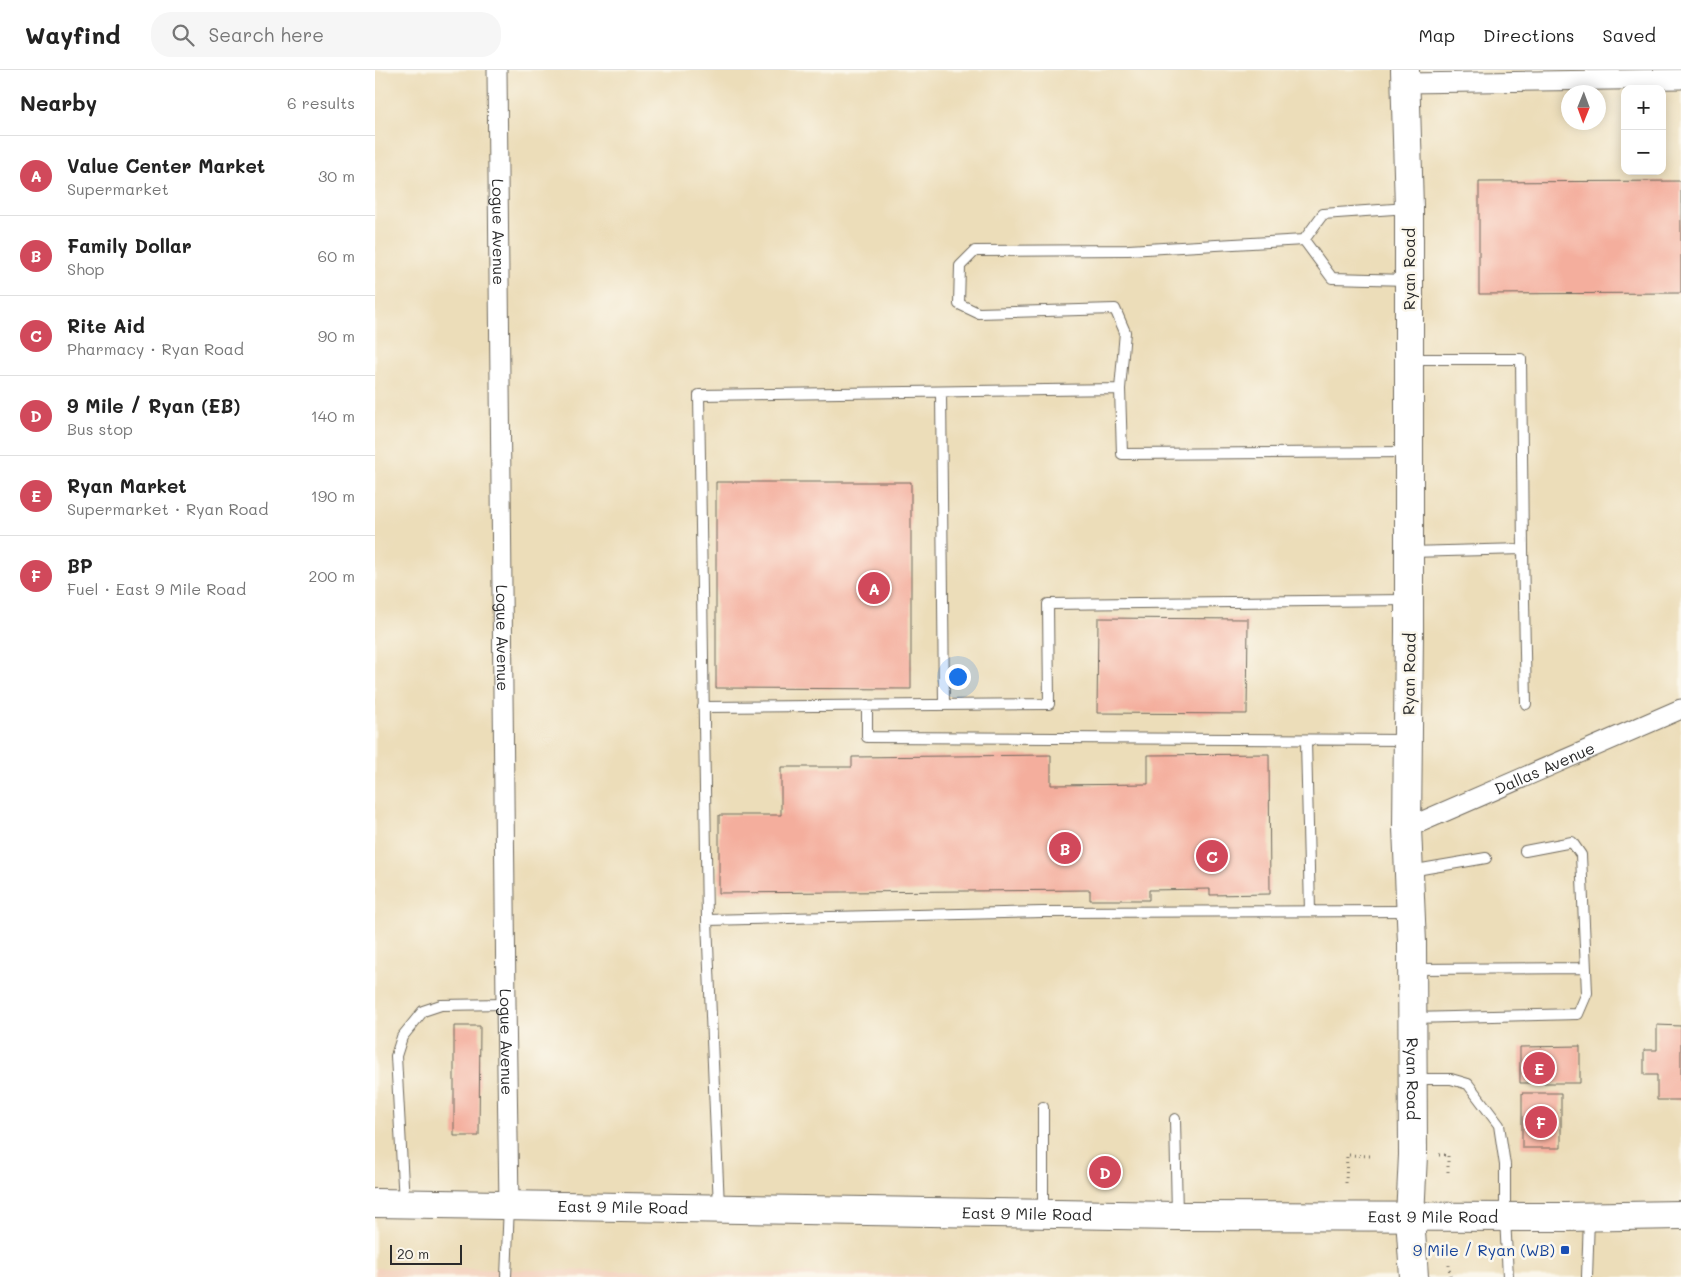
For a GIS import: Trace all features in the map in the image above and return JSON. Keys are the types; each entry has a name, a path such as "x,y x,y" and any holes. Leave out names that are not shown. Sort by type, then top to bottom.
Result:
{"main road":[{"name":"Ryan Road","path":"1405,76 1409,208 1407,828 1412,969 1413,1155 1411,1217 1415,1277"},
{"name":"East 9 Mile Road","path":"375,1203 1177,1216 1589,1217 1681,1215"}],"street":[{"name":"Logue Avenue","path":"497,70 509,1204"},
{"path":"1405,76 1681,80"},
{"name":"Dallas Avenue","path":"1407,828 1681,709"}],"lane":[{"path":"1304,240 1323,214 1409,208"},
{"path":"1304,240 1332,278 1409,280"},
{"path":"1304,240 1129,250 975,251 960,266 959,304 978,313 1115,309 1125,332 1120,390 1122,454 1409,452"},
{"path":"1409,359 1521,359 1526,704"},
{"path":"719,1208 707,920 699,395 1120,390"},
{"path":"941,392 943,704"},
{"path":"1409,552 1523,549"},
{"path":"703,707 1049,704 1048,604 1409,600"},
{"path":"867,705 867,737 1306,741 1408,740"},
{"path":"1306,741 1310,911"},
{"path":"1412,1018 1578,1014 1587,993 1581,855 1572,842 1525,851"},
{"path":"1409,871 1486,858"},
{"path":"707,920 1043,912 1411,911"},
{"path":"1412,969 1586,968"},
{"path":"404,1204 396,1056 402,1037 423,1011 441,1005 506,1004"},
{"path":"1413,1079 1451,1080 1468,1084 1499,1126 1505,1165 1508,1277"},
{"path":"1043,1107 1043,1214"},
{"path":"1175,1119 1177,1216"},
{"path":"506,1277 509,1204"},
{"path":"1587,1277 1589,1217"}],"path":[{"path":"1346,1183 1347,1155 1372,1156"},
{"path":"1439,1155 1448,1155 1448,1172"},
{"path":"1449,1265 1450,1277"}],"shaded area":[{"path":"375,1268 1097,1277 375,1277"}],"building":[{"path":"1681,181 1681,293 1479,294 1479,182"},
{"path":"716,482 911,482 911,689 716,688"},
{"path":"1098,618 1248,619 1247,714 1097,713"},
{"path":"1269,754 1270,894 1210,895 1210,889 1149,890 1149,900 1090,900 1090,890 719,893 719,815 781,815 781,767 852,767 852,757 1051,755 1051,785 1148,784 1148,755"},
{"path":"1657,1025 1681,1026 1681,1100 1657,1100 1657,1075 1644,1075 1644,1050 1657,1050"},
{"path":"454,1026 480,1026 479,1136 454,1136"},
{"path":"1580,1046 1580,1083 1520,1083 1520,1047"},
{"path":"1522,1093 1561,1093 1561,1148 1522,1148"}],"place":[{"name":"Value Center Market","path":"874,588"},
{"name":"Family Dollar","path":"1065,848"},
{"name":"Rite Aid","path":"1212,856"},
{"name":"Ryan Market","path":"1539,1068"},
{"name":"BP","path":"1541,1122"},
{"name":"9 Mile / Ryan (EB)","path":"1105,1172"},
{"name":"9 Mile / Ryan (WB)","path":"1565,1250"}]}
